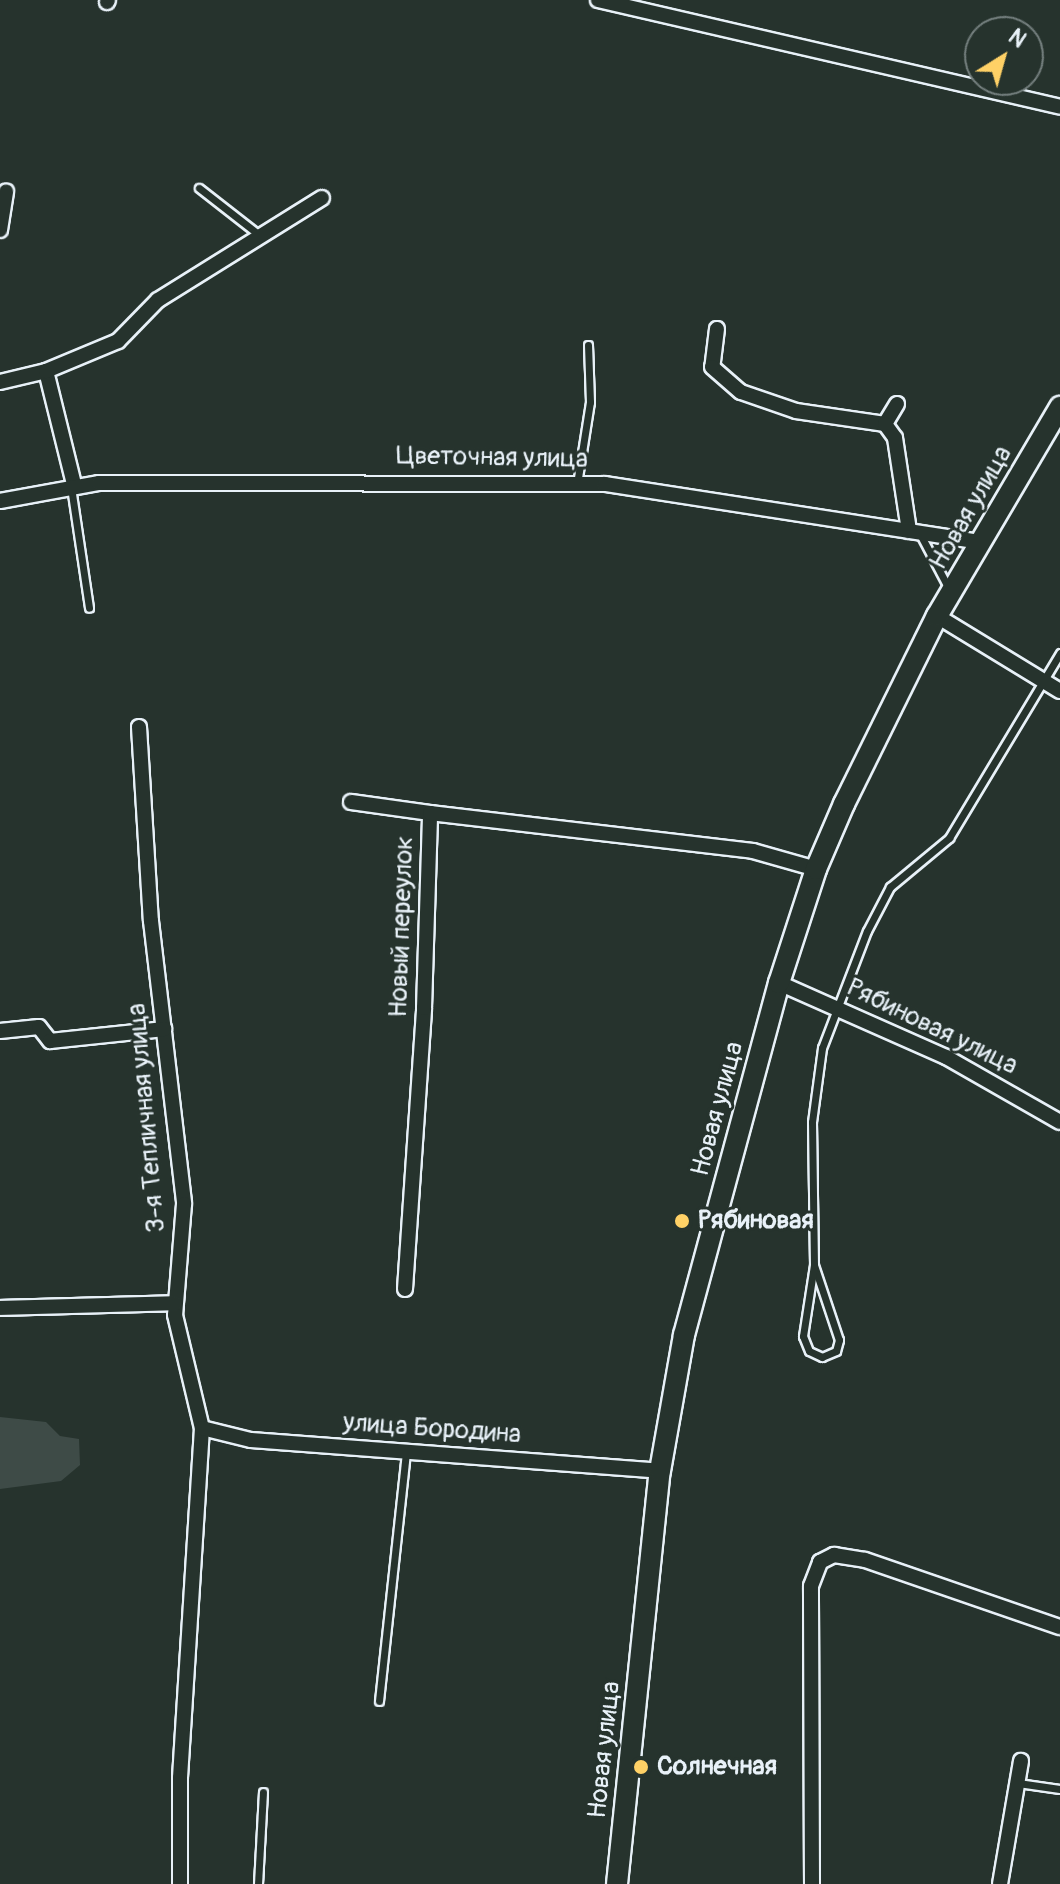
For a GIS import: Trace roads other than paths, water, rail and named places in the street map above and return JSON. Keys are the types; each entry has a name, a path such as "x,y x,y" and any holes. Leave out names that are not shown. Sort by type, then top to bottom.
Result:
{"main road":[{"name":"Новая улица","path":"617,1884 660,1471 684,1335 779,983 816,869 937,616 1060,407"}],"street":[{"path":"598,0 1060,107"},
{"path":"0,230 6,191"},
{"path":"0,382 46,371 118,341 158,300 258,234 322,198"},
{"path":"717,329 712,367 741,392 796,411 885,424 895,438 914,532"},
{"path":"46,371 72,485"},
{"path":"885,424 897,404"},
{"name":"Цветочная улица","path":"0,501 72,485 355,480 577,484 781,509 981,542"},
{"path":"937,616 1060,691"},
{"name":"3-я Тепличная улица","path":"139,727 151,921 184,1204 175,1303 202,1428 181,1747 180,1884"},
{"path":"351,802 430,813"},
{"name":"Новый переулок","path":"405,1289 424,1008 430,813 753,851 816,869"},
{"name":"Рябиновая улица","path":"779,983 946,1057 1060,1122"},
{"path":"0,1031 39,1027 50,1041 164,1029"},
{"path":"0,1308 175,1303"},
{"name":"улица Бородина","path":"202,1428 251,1440 660,1471"},
{"path":"812,1884 811,1586 820,1562 834,1555 865,1560 1060,1627"},
{"path":"1000,1884 1021,1761"}],"lane":[{"path":"199,188 258,234"},
{"path":"577,484 590,402 588,345"},
{"path":"72,485 89,608"},
{"path":"914,532 951,593"},
{"path":"814,1265 839,1340 836,1351 822,1357 809,1351 803,1336 814,1265 815,1077 867,931 890,887 949,838 1060,653"},
{"path":"379,1701 406,1452"},
{"path":"1018,1783 1060,1789"},
{"path":"258,1884 263,1792"}],"place":[{"name":"Рябиновая","path":"682,1221"},
{"name":"Солнечная","path":"641,1767"}]}
